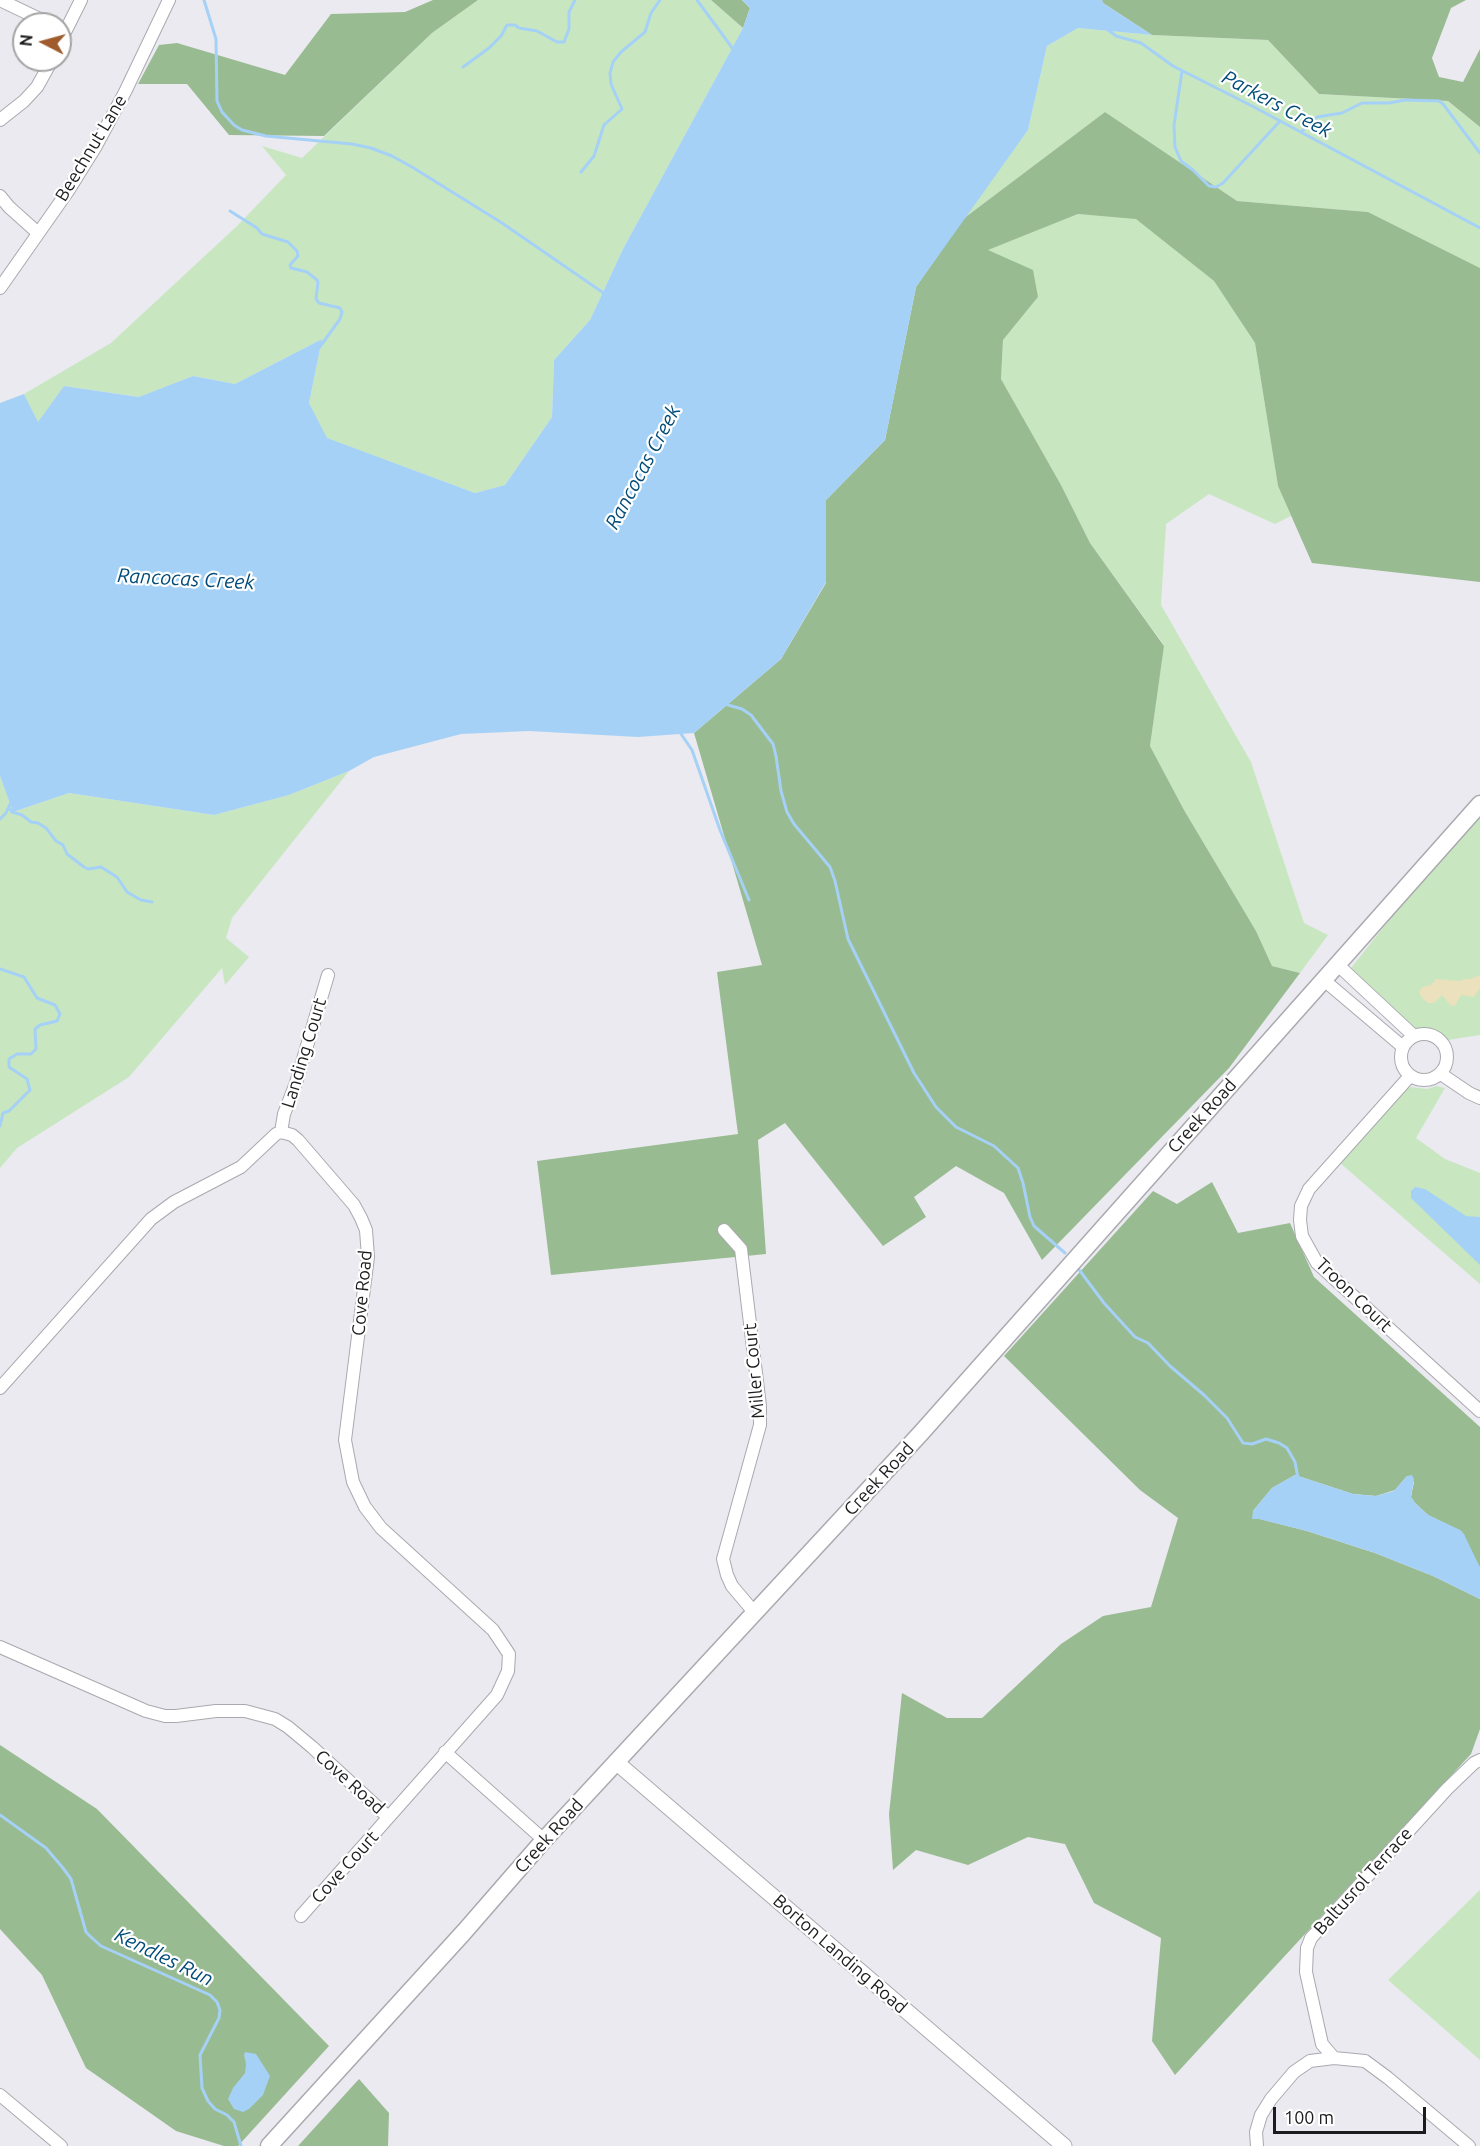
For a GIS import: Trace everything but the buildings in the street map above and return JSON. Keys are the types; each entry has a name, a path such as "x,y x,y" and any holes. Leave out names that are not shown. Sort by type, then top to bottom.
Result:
{"main road":[{"name":"Creek Road","path":"269,2146 464,1932 544,1840 921,1433 1480,804"}],"street":[{"path":"0,0 25,12"},
{"path":"72,16 81,0"},
{"name":"Beechnut Lane","path":"0,288 96,146 169,0"},
{"path":"0,120 24,101 37,87 45,72"},
{"path":"0,196 38,233"},
{"path":"1338,965 1414,1036"},
{"name":"Landing Court","path":"281,1132 284,1114 296,1083 328,975"},
{"path":"1325,981 1403,1047"},
{"path":"1430,1034 1443,1043 1448,1058 1445,1068 1441,1074 1431,1080 1424,1081 1410,1076 1402,1064 1403,1047 1414,1036 1430,1034"},
{"path":"1441,1074 1469,1094 1480,1098"},
{"name":"Troon Court","path":"1410,1076 1309,1189 1301,1206 1302,1236 1317,1263 1480,1412"},
{"path":"0,1388 151,1219 174,1202 241,1167 281,1132"},
{"name":"Cove Road","path":"0,1647 146,1712 176,1716 245,1711 275,1719 312,1747 388,1817 497,1695 508,1671 509,1654 493,1630 381,1528 365,1507 353,1482 345,1440 368,1257 366,1230 354,1206 298,1140 292,1135 281,1132"},
{"name":"Miller Court","path":"724,1230 741,1249 760,1406 760,1425 723,1559 726,1575 732,1586 754,1612"},
{"path":"445,1752 544,1840"},
{"name":"Baltusrol Terrace","path":"1334,2058 1322,2044 1306,1972 1307,1948 1311,1938 1447,1789 1480,1760"},
{"name":"Borton Landing Road","path":"616,1762 1064,2146"},
{"name":"Cove Court","path":"301,1916 388,1817"},
{"path":"1257,2146 1256,2132 1261,2115 1271,2099 1294,2072 1310,2061 1334,2058 1365,2061 1469,2146"},
{"path":"0,2095 61,2146"}],"green space":[{"path":"433,0 478,0 432,33 324,136 229,135 187,84 138,84 159,45 177,43 285,75 331,14 405,12"},
{"path":"478,0 711,0 743,28 623,249 590,320 554,360 552,417 505,485 475,493 326,438 309,403 322,339 235,384 193,376 140,397 64,386 38,423 24,394 111,343 237,226 286,175 262,146 302,158 432,33"},
{"path":"711,0 742,0 750,8 743,28"},
{"path":"1102,0 1466,0 1451,8 1432,58 1439,77 1463,82 1480,49 1480,127 1448,101 1319,94 1268,40 1152,35 1103,3"},
{"path":"1078,28 1152,35 1268,40 1319,94 1448,101 1480,127 1480,268 1368,212 1237,201 1105,112 963,219 1028,130 1047,46"},
{"path":"1105,112 1237,201 1368,212 1480,268 1480,582 1312,563 1278,486 1255,343 1214,281 1136,219 1078,214 988,250 1033,270 1038,297 1003,340 1001,379 1061,485 1090,543 1164,646 1150,746 1184,810 1256,931 1272,966 1300,973 1229,1068 1042,1260 1004,1193 956,1166 914,1197 926,1217 883,1246 785,1123 758,1140 766,1254 551,1275 537,1161 738,1134 717,972 762,965 694,733 781,659 826,583 826,500 885,440 916,287 963,219"},
{"path":"1078,214 1136,218 1214,281 1255,343 1278,486 1291,516 1275,524 1209,494 1166,524 1161,605 1251,762 1304,923 1328,935 1300,973 1272,966 1256,931 1184,810 1150,746 1164,645 1090,543 1061,485 1001,379 1003,340 1038,297 987,250"},
{"path":"349,771 232,918 226,938 249,957 225,985 222,968 129,1077 17,1148 0,1168 0,776 13,812 69,793 214,815 289,795"},
{"path":"1480,806 1480,1035 1448,1040 1437,1032 1415,1028 1351,968"},
{"path":"1436,1086 1445,1088 1416,1138 1445,1159 1480,1173 1480,1284 1340,1163 1406,1089 1411,1087 1427,1089"},
{"path":"1212,1182 1238,1233 1290,1223 1314,1277 1480,1427 1480,1568 1461,1531 1428,1515 1415,1503 1411,1497 1414,1482 1407,1476 1395,1490 1376,1496 1353,1494 1295,1475 1272,1488 1253,1511 1256,1518 1307,1531 1375,1553 1433,1576 1480,1599 1480,1729 1471,1754 1175,2075 1152,2041 1161,1938 1094,1903 1065,1844 1028,1837 968,1865 916,1850 893,1870 889,1814 902,1693 947,1718 982,1718 1061,1644 1103,1616 1151,1607 1178,1518 1140,1490 1004,1356 1153,1191 1177,1204"},
{"path":"0,1745 97,1809 329,2046 238,2146 224,2146 176,2131 86,2068 42,1975 0,1929"},
{"path":"1480,1890 1480,2060 1388,1980"},
{"path":"359,2079 389,2113 388,2146 298,2146"}],"sand":[{"path":"1480,975 1480,988 1474,997 1461,995 1455,1006 1450,1005 1442,995 1434,1003 1428,1003 1421,997 1419,991 1431,985 1436,979 1460,981"}],"water":[{"name":"Rancocas Creek","path":"742,0 1102,0 1103,3 1152,35 1078,28 1047,46 1028,130 916,287 885,440 826,500 826,582 781,659 694,733 638,737 529,731 461,734 374,757 349,771 289,795 214,815 69,793 13,812 0,776 0,403 24,394 38,422 64,386 139,397 193,376 235,384 322,339 309,403 327,438 475,493 505,485 552,417 554,360 590,320 623,249 743,28 750,8"},
{"path":"1415,1187 1425,1189 1466,1216 1480,1217 1480,1265 1411,1198 1411,1191"},
{"path":"1295,1475 1353,1494 1376,1496 1394,1491 1407,1476 1412,1475 1414,1479 1411,1497 1415,1503 1428,1515 1464,1534 1480,1568 1480,1599 1433,1576 1375,1553 1307,1531 1252,1519 1253,1511 1272,1488"},
{"path":"245,2052 256,2054 270,2076 263,2095 243,2112 234,2109 228,2099 233,2088 245,2073"}],"waterway":[{"path":"204,0 216,39 217,101 222,112 234,125 242,130 266,136 352,144 392,156 502,223 605,294"},
{"path":"463,67 489,48 501,36 507,25 537,31 557,42 564,42 569,29 569,12 575,0"},
{"path":"581,172 594,156 604,125 622,109 611,84 610,73 613,62 621,52 645,32 651,13 660,0"},
{"path":"697,0 733,49"},
{"name":"Parkers Creek","path":"1107,29 1116,36 1141,43 1173,66 1480,228"},
{"path":"1182,71 1174,125 1175,147 1181,161 1209,186 1216,187 1223,183 1280,121"},
{"path":"1301,132 1317,117 1342,113 1362,103 1389,103 1405,100 1439,101 1480,153"},
{"path":"230,211 257,228 262,234 288,242 297,251 298,256 290,265 291,268 307,272 317,280 316,299 319,303 340,308 342,312 340,319 319,348"},
{"path":"727,702 728,705 742,709 751,715 773,744 787,812 794,824 830,867 848,939 914,1073 936,1107 956,1127 994,1146 1018,1168 1034,1226 1065,1253"},
{"path":"679,731 692,750 720,830 749,900"},
{"path":"0,819 11,802"},
{"path":"9,807 12,812 46,828 56,841 63,845 67,854 84,867 88,869 101,867 117,877 127,892 141,900 152,902"},
{"path":"0,969 24,977 37,998 55,1005 60,1014 57,1021 40,1025 35,1029 36,1049 31,1054 17,1054 9,1059 9,1067 27,1079 30,1090 9,1111 3,1113 0,1126"},
{"path":"1077,1267 1104,1303 1135,1337 1148,1343 1170,1366 1204,1395 1227,1418 1243,1443 1252,1444 1266,1439 1287,1448 1295,1462 1298,1478"},
{"name":"Kendles Run","path":"0,1815 46,1848 63,1868 71,1879 86,1932 101,1946 210,1995 217,2002 220,2010 219,2018 200,2055 202,2088 215,2109 227,2115 234,2122 241,2146"}]}
